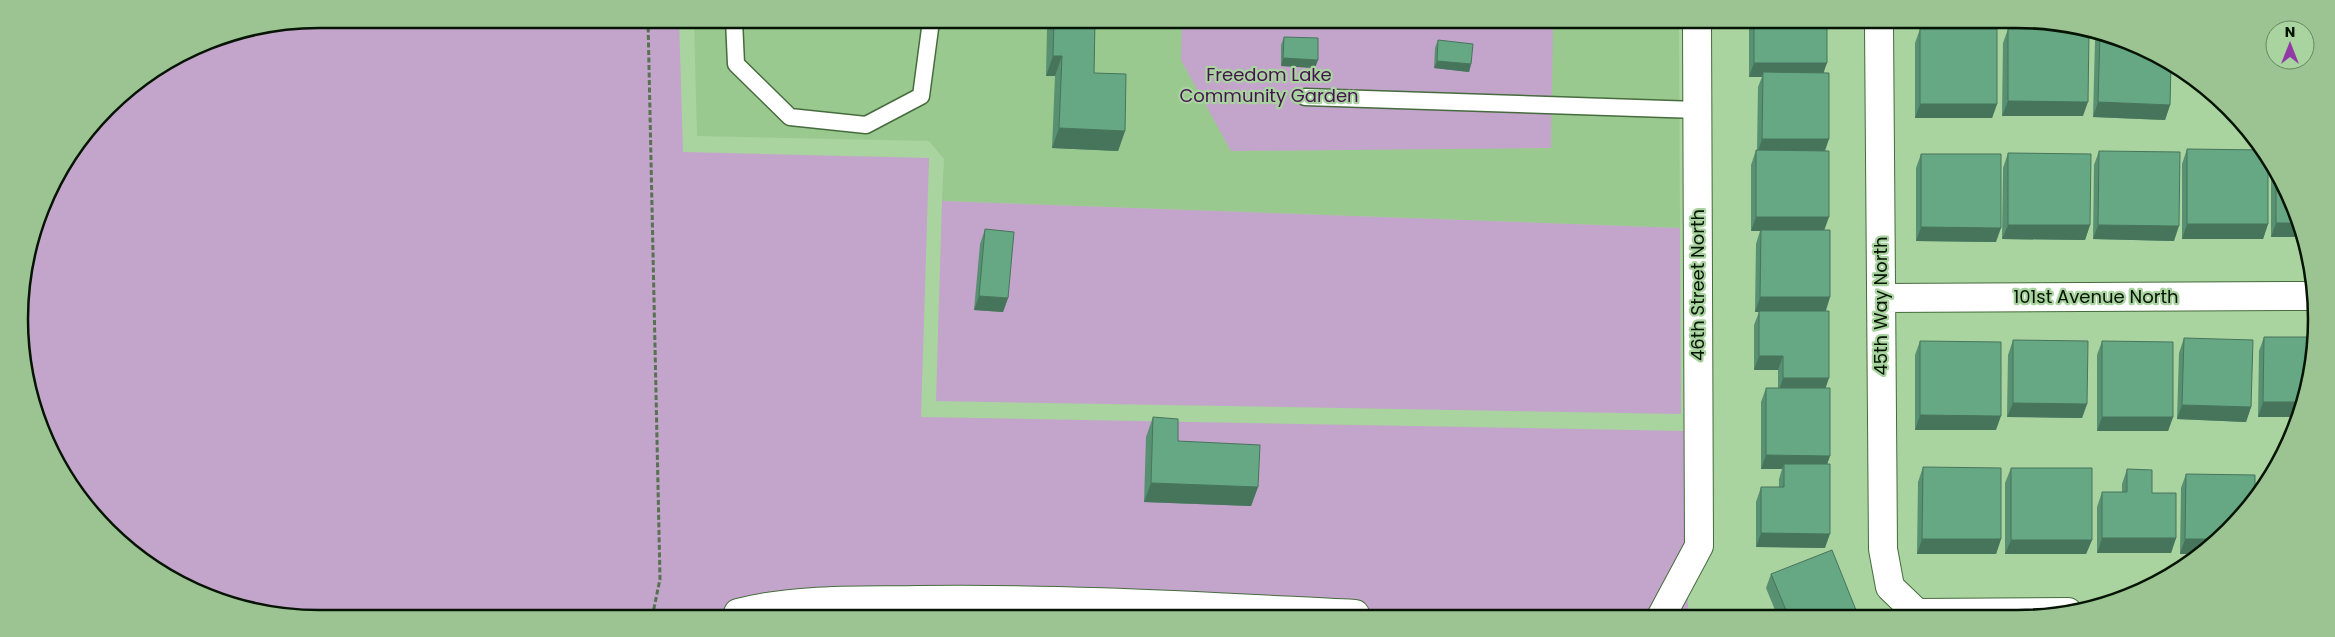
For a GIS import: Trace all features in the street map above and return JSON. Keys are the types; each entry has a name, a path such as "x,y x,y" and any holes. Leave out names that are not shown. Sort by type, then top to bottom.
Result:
{"street":[{"name":"46th Street North","path":"1665,610 1699,546 1697,28"},
{"name":"45th Way North","path":"1879,28 1883,549 1890,587 1913,610"},
{"name":"101st Avenue North","path":"1881,298 2307,296"},
{"path":"750,610 804,603 1023,599 1266,610"}],"lane":[{"path":"734,28 736,64 790,117 866,125 921,96 931,28"},
{"path":"1305,97 1697,110"}],"path":[{"path":"649,28 660,579 654,610"}],"shaded area":[{"path":"694,28 1679,28 1680,228 942,201 944,159 929,141 697,136"}],"green space":[{"path":"299,28 679,28 683,152 929,158 921,417 1685,431 1688,610 299,609 243,600 207,587 173,571 141,549 100,510 66,464 43,412 37,394 30,356 28,299 33,262 43,225 66,173 88,141 113,113 141,88 173,66 207,50 243,37"},
{"name":"Freedom Lake Community Garden","path":"1182,28 1553,28 1551,148 1231,151 1181,60"},
{"path":"942,201 1680,228 1681,414 936,401"}],"building":[{"path":"1054,28 1095,28 1094,73 1126,74 1125,131 1059,128 1062,56 1053,56"},
{"path":"1754,28 1827,28 1827,63 1754,63"},
{"path":"1920,29 1997,29 1997,104 1920,104"},
{"path":"2008,29 2045,29 2089,36 2088,102 2008,101"},
{"path":"1284,37 1318,38 1318,60 1283,58"},
{"path":"1438,40 1473,44 1471,64 1437,61"},
{"path":"2100,40 2128,50 2171,72 2170,105 2098,102"},
{"path":"1763,72 1829,73 1829,139 1762,139"},
{"path":"2187,149 2253,150 2268,172 2268,224 2187,224"},
{"path":"1756,150 1829,151 1829,217 1756,217"},
{"path":"2099,151 2180,152 2179,226 2098,225"},
{"path":"2008,153 2091,154 2090,225 2008,225"},
{"path":"1921,154 2001,154 2001,228 1921,227"},
{"path":"2276,188 2291,223 2276,223"},
{"path":"985,229 1014,232 1008,298 979,296"},
{"path":"1761,230 1830,230 1830,297 1760,297"},
{"path":"1759,311 1829,311 1829,378 1783,378 1783,356 1759,356"},
{"path":"2264,337 2307,337 2302,375 2295,402 2263,402"},
{"path":"2184,338 2253,340 2251,407 2182,405"},
{"path":"2013,340 2088,341 2087,404 2013,403"},
{"path":"1920,341 2001,342 2001,416 1920,415"},
{"path":"2102,341 2173,342 2173,417 2102,417"},
{"path":"1766,388 1830,388 1830,456 1766,455"},
{"path":"1153,417 1178,419 1178,441 1260,445 1258,487 1151,483"},
{"path":"1784,464 1830,464 1830,534 1761,533 1761,487 1784,487"},
{"path":"1923,467 2001,468 2001,539 1922,539"},
{"path":"2011,468 2092,468 2092,540 2011,540"},
{"path":"2127,469 2152,470 2152,493 2176,493 2176,538 2102,538 2102,492 2127,492"},
{"path":"2186,474 2255,475 2255,484 2247,496 2208,537 2206,539 2185,539"},
{"path":"1832,550 1856,610 1786,610 1771,574"}]}
